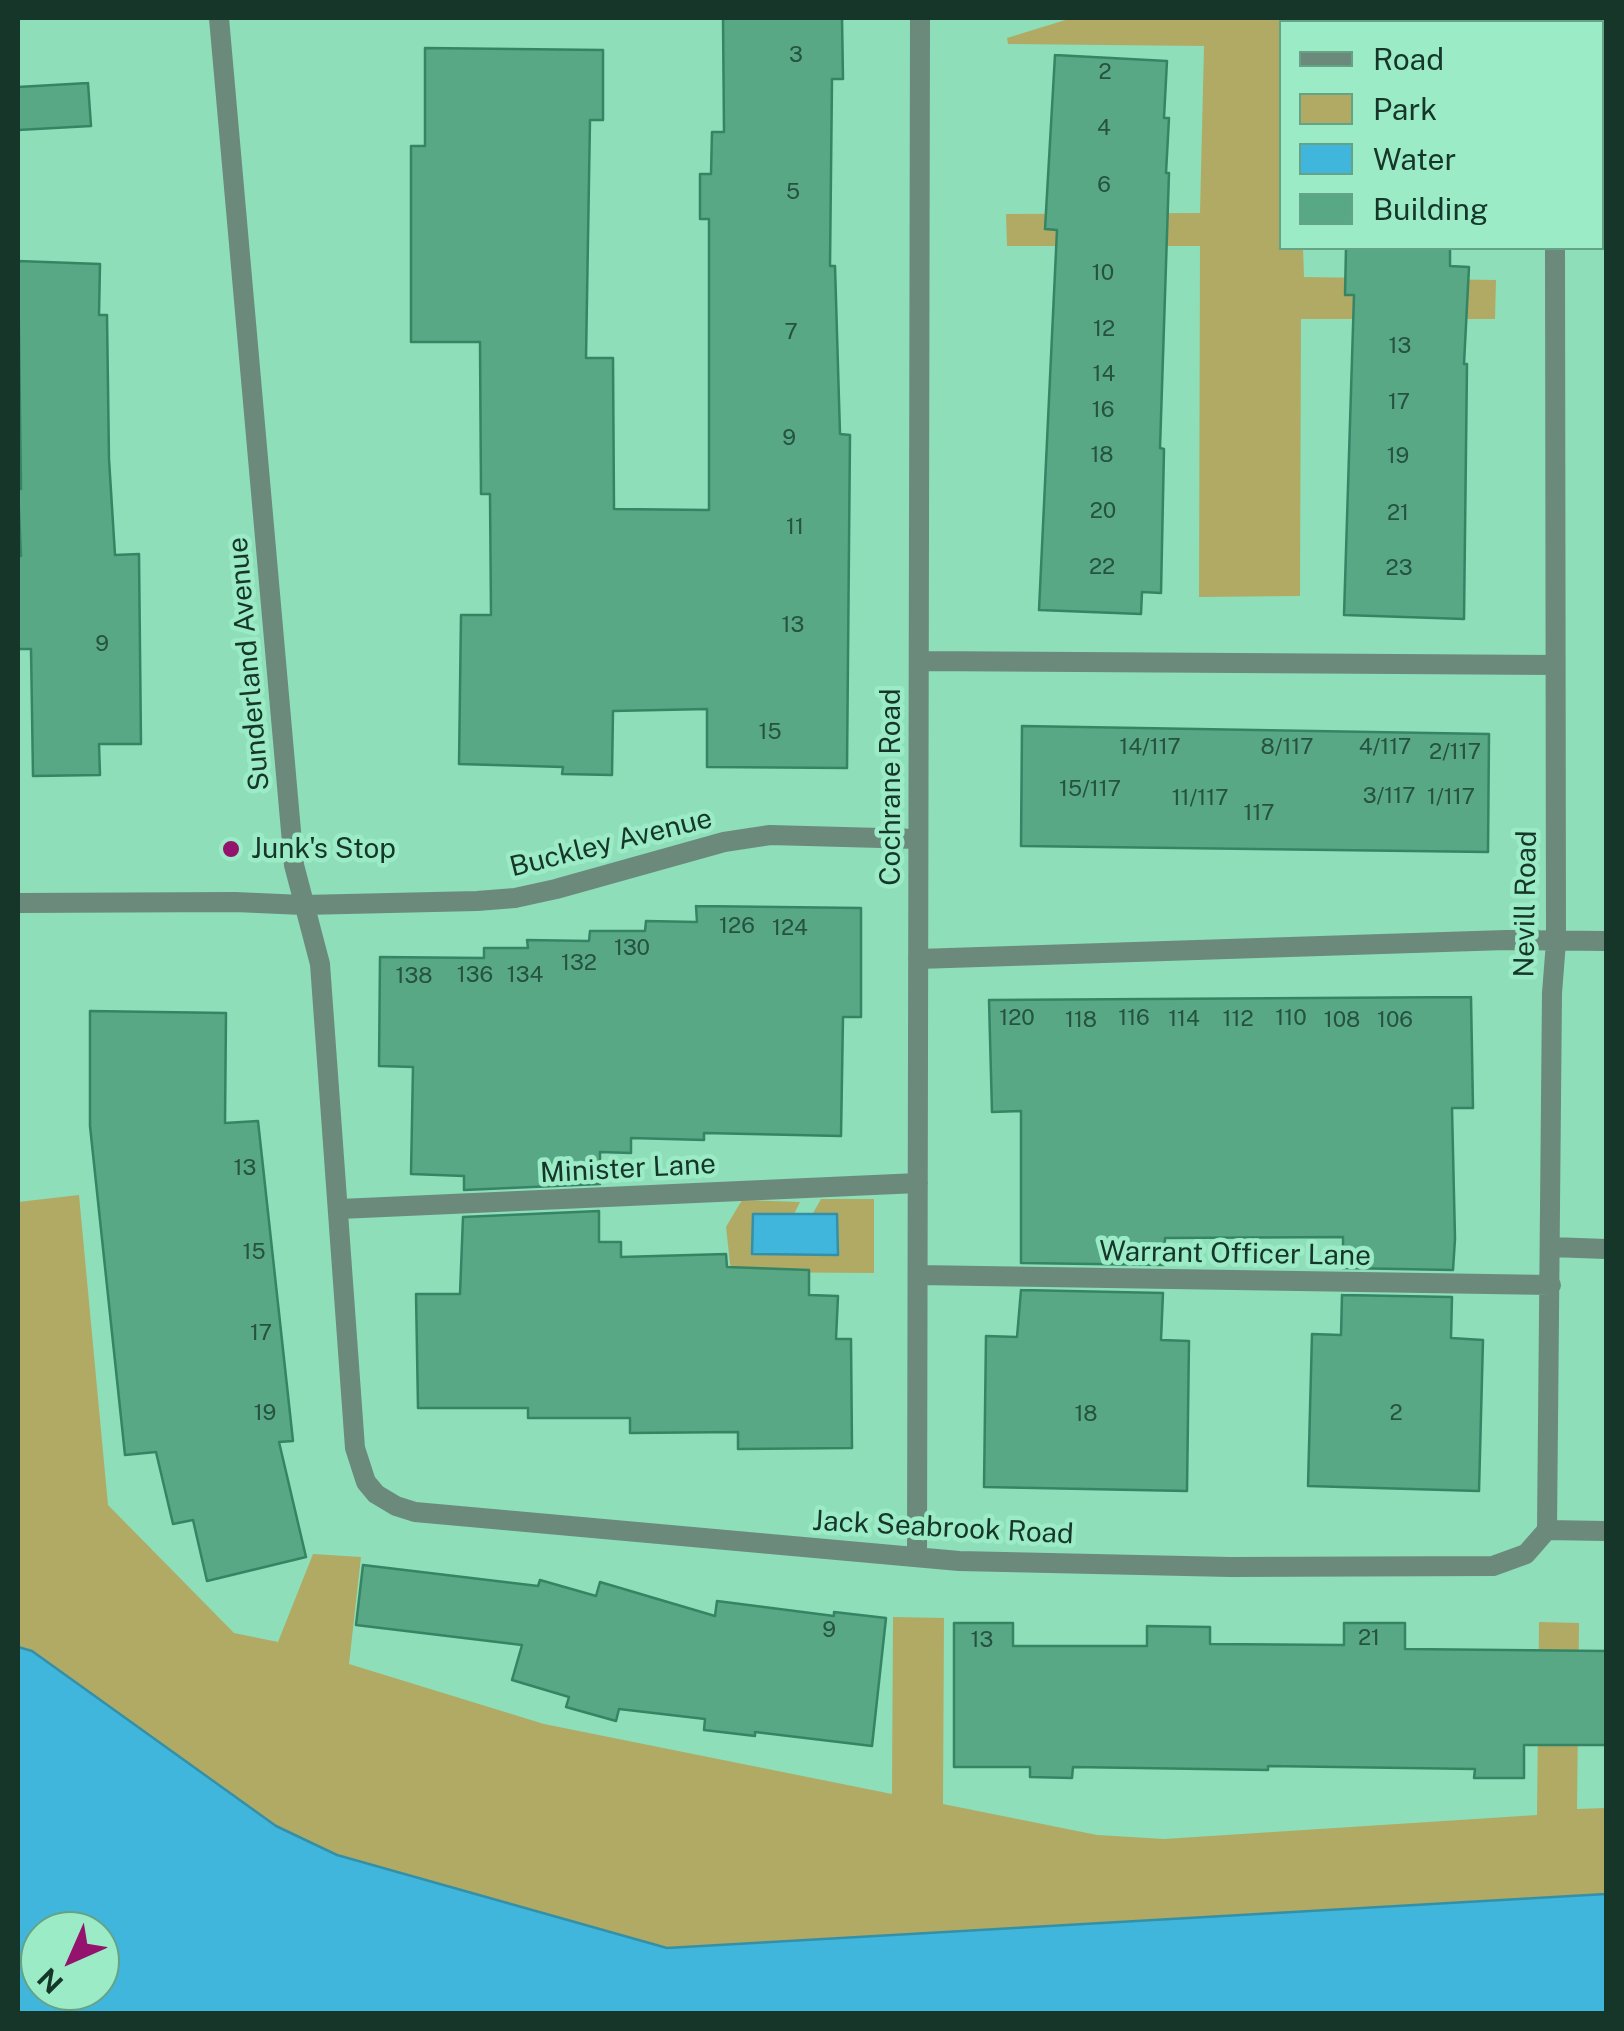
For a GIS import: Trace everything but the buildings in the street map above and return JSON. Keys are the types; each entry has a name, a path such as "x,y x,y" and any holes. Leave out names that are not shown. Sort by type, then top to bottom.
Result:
{"street":[{"name":"Sunderland Avenue","path":"219,18 294,865 320,964 355,1448 366,1482"},
{"name":"Cochrane Road","path":"916,1557 920,18"},
{"name":"Nevill Road","path":"1547,1530 1552,993 1556,942 1555,250"},
{"path":"919,662 1554,665"},
{"name":"Buckley Avenue","path":"18,903 303,905 514,898 556,890 724,842 770,836 918,839"},
{"path":"918,960 1506,940 1606,941"},
{"name":"Minister Lane","path":"340,1209 918,1183"},
{"path":"1551,1247 1606,1250"},
{"name":"Warrant Officer Lane","path":"918,1274 1551,1285"},
{"name":"Jack Seabrook Road","path":"366,1482 376,1494 415,1512 916,1557 1230,1567 1493,1566 1526,1554 1547,1530"},
{"path":"1547,1530 1606,1532"}],"green space":[{"path":"1072,18 1304,18 1279,20 1279,250 1303,250 1304,277 1496,280 1495,319 1301,319 1300,596 1199,597 1200,246 1007,246 1006,214 1200,213 1204,46 1008,44 1007,38"},
{"path":"79,1195 108,1505 234,1633 278,1642 313,1554 361,1557 349,1664 544,1724 892,1794 893,1617 944,1618 943,1804 1097,1835 1164,1839 1537,1815 1539,1622 1579,1623 1577,1809 1606,1808 1606,2013 18,2013 18,1202"},
{"path":"821,1199 874,1199 874,1273 731,1272 726,1227 742,1200 800,1202 794,1214 753,1214 837,1255 837,1215 812,1215"}],"water":[{"path":"753,1214 837,1214 838,1255 752,1254"},
{"path":"18,1647 32,1651 276,1826 337,1855 667,1948 1606,1894 1606,2013 18,2013"}],"place":[{"name":"Junk's Stop","path":"231,849"}]}
